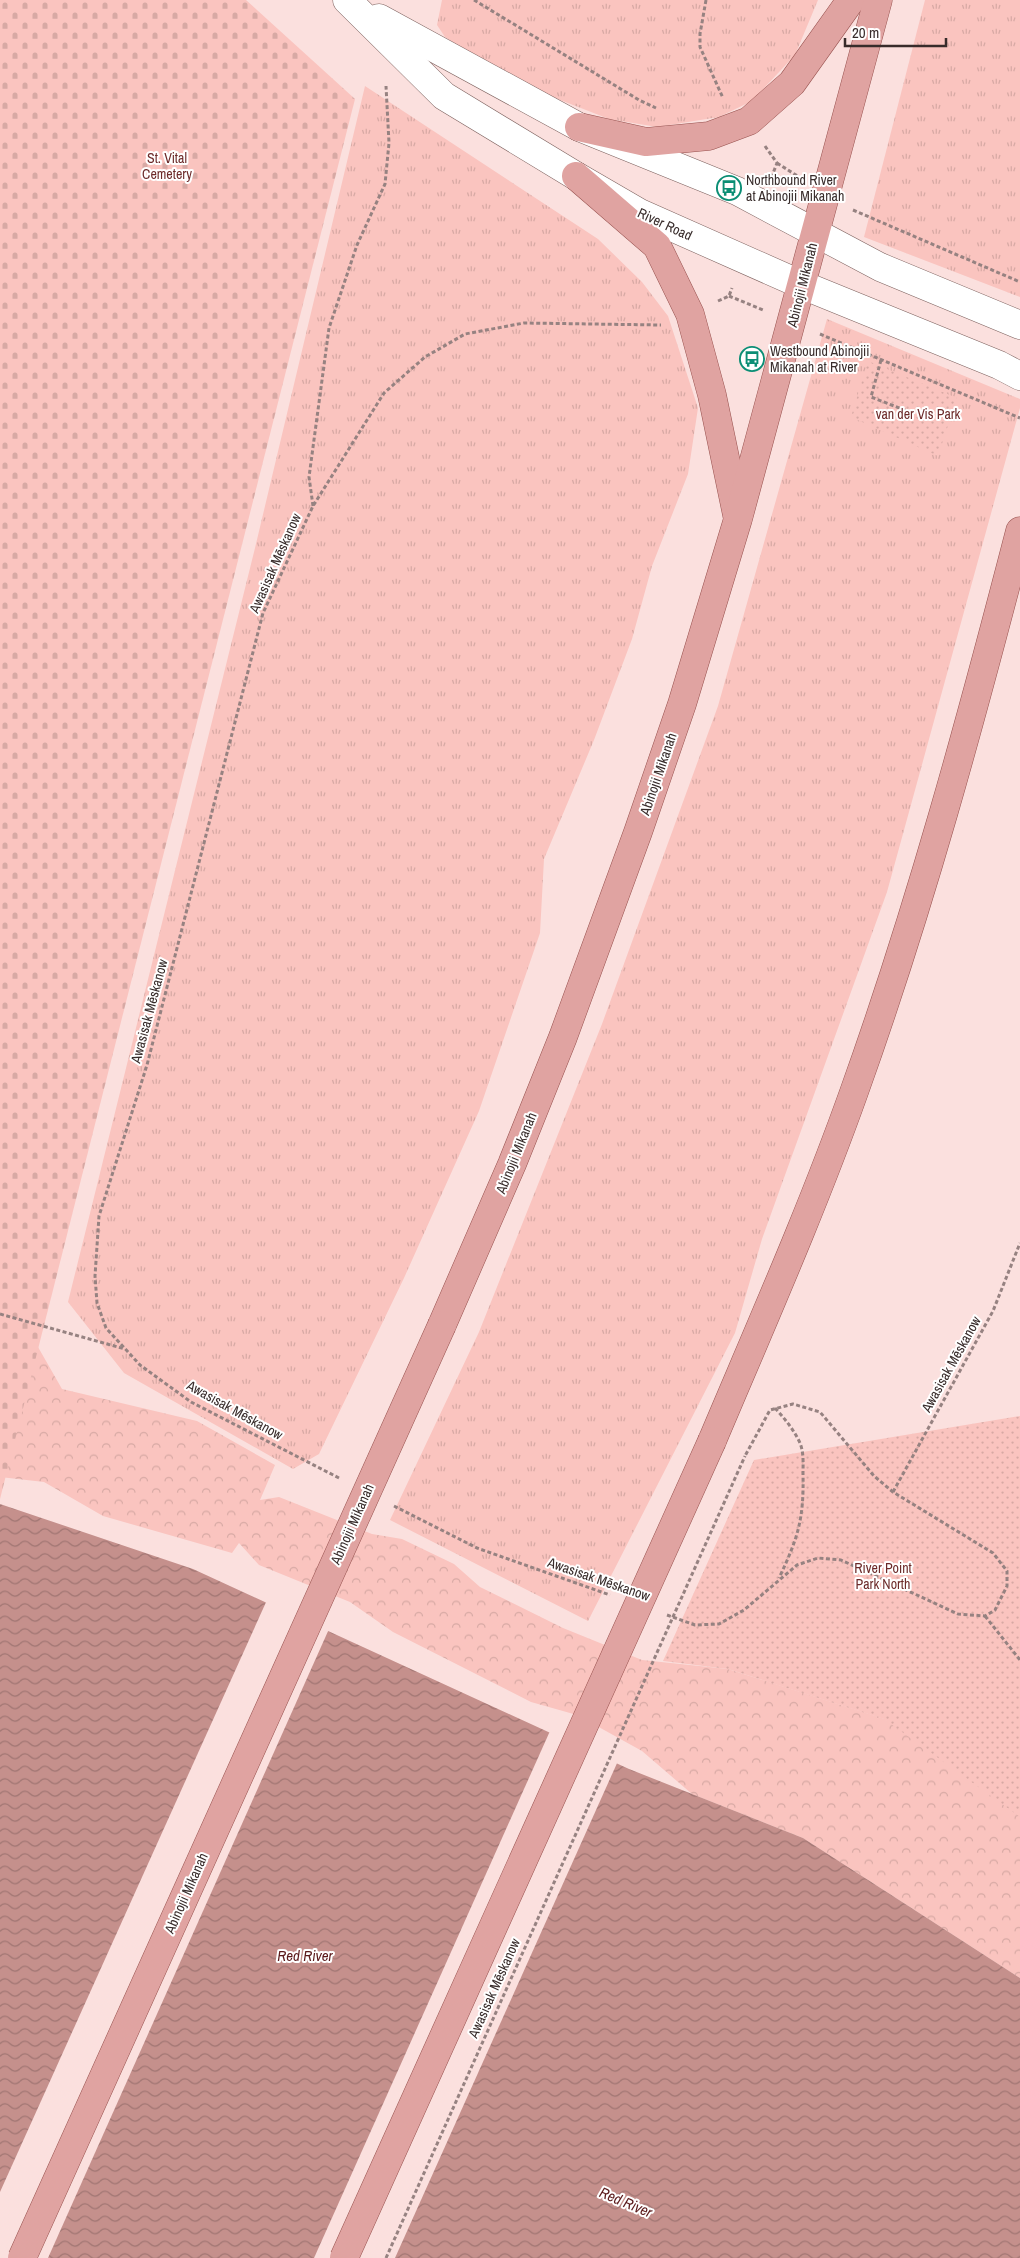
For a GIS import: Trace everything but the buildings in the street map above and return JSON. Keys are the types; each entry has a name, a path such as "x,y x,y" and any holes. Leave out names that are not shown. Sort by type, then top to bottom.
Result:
{"main road":[{"path":"579,126 646,142 709,136 749,121 792,84 850,0"},
{"name":"Abinojii Mikanah","path":"22,2258 442,1325 512,1164 570,1019 638,832 669,740 738,518 793,322 800,284 878,0"},
{"path":"576,176 657,246 690,314 712,395 738,518"},
{"path":"344,2258 712,1441 790,1258 854,1093 900,958 976,699 1020,531"},
{"path":"976,699 1020,600"}],"street":[{"name":"River Road","path":"349,2 579,126 737,191 880,267 1020,325"},
{"name":"River Road","path":"349,2 444,96 640,213 800,284 999,365 1020,376"}],"path":[{"path":"474,0 639,100 662,111"},
{"path":"706,0 700,34 700,47 709,70 726,103 734,99 749,121"},
{"path":"314,506 309,477 329,328 357,245 384,184 389,143 386,86"},
{"path":"777,163 858,212 1020,282"},
{"path":"729,296 1020,418"},
{"name":"Awasisak Mēskanow","path":"344,1481 191,1402 140,1365 106,1328 96,1303 95,1276 100,1216 147,1064 263,613 314,506 384,393 425,357 465,334 524,323 664,325"},
{"path":"881,360 871,397 907,410"},
{"name":"Awasisak Mēskanow","path":"893,1492 993,1311 1020,1243"},
{"path":"0,1314 126,1349"},
{"path":"778,1581 796,1542 802,1514 803,1466 800,1443 790,1425 775,1408 793,1404 820,1412 874,1476 893,1492 993,1553 1007,1571 1007,1586 994,1610 985,1616 1020,1660"},
{"name":"Awasisak Mēskanow","path":"386,2258 745,1456 770,1410 775,1408"},
{"name":"Awasisak Mēskanow","path":"389,1503 477,1548 614,1596"},
{"name":"Awasisak Mēskanow","path":"659,1612 695,1625 719,1624 744,1610 797,1565 818,1558 841,1560 958,1614 985,1616"}],"green space":[{"name":"St. Vital Cemetery","path":"0,0 246,0 355,99 0,1499"},
{"path":"442,0 818,0 795,55 752,101 719,117 657,127 609,119 550,96 466,51 445,37 437,25"},
{"path":"925,0 1020,0 1020,297 864,237"},
{"path":"365,86 598,239 642,282 668,316 698,408 688,474 652,566 632,639 594,740 544,859 540,933 479,1111 404,1278 319,1454 293,1469 124,1373 68,1302 255,548"},
{"path":"827,319 1020,399 1020,408 887,892 762,1239 735,1333 588,1621 390,1520 479,1332 602,1024 718,706"},
{"name":"van der Vis Park","path":"868,361 957,398 938,456 851,417"},
{"path":"26,1326 62,1389 197,1421 275,1465 260,1500 279,1497 372,1534 402,1539 454,1564 480,1587 563,1628 642,1660 728,1669 885,1719 1020,1815 1020,1978 803,1838 692,1794 642,1751 577,1715 531,1702 393,1632 350,1602 259,1565 239,1543 232,1553 103,1516 44,1482 0,1477"},
{"name":"River Point Park North","path":"1020,1416 1020,1817 884,1719 728,1669 663,1661 754,1460"}],"water":[{"name":"Red River","path":"0,1504 193,1569 629,1769 803,1838 1020,1978 1020,2258 0,2258"}],"pier":[{"path":"267,1600 329,1629 48,2258 0,2258 0,2192"},
{"path":"550,1731 618,1761 395,2258 314,2258"}],"place":[{"name":"Northbound River at Abinojii Mikanah","path":"729,188"},
{"name":"Westbound Abinojii Mikanah at River","path":"752,359"}]}
